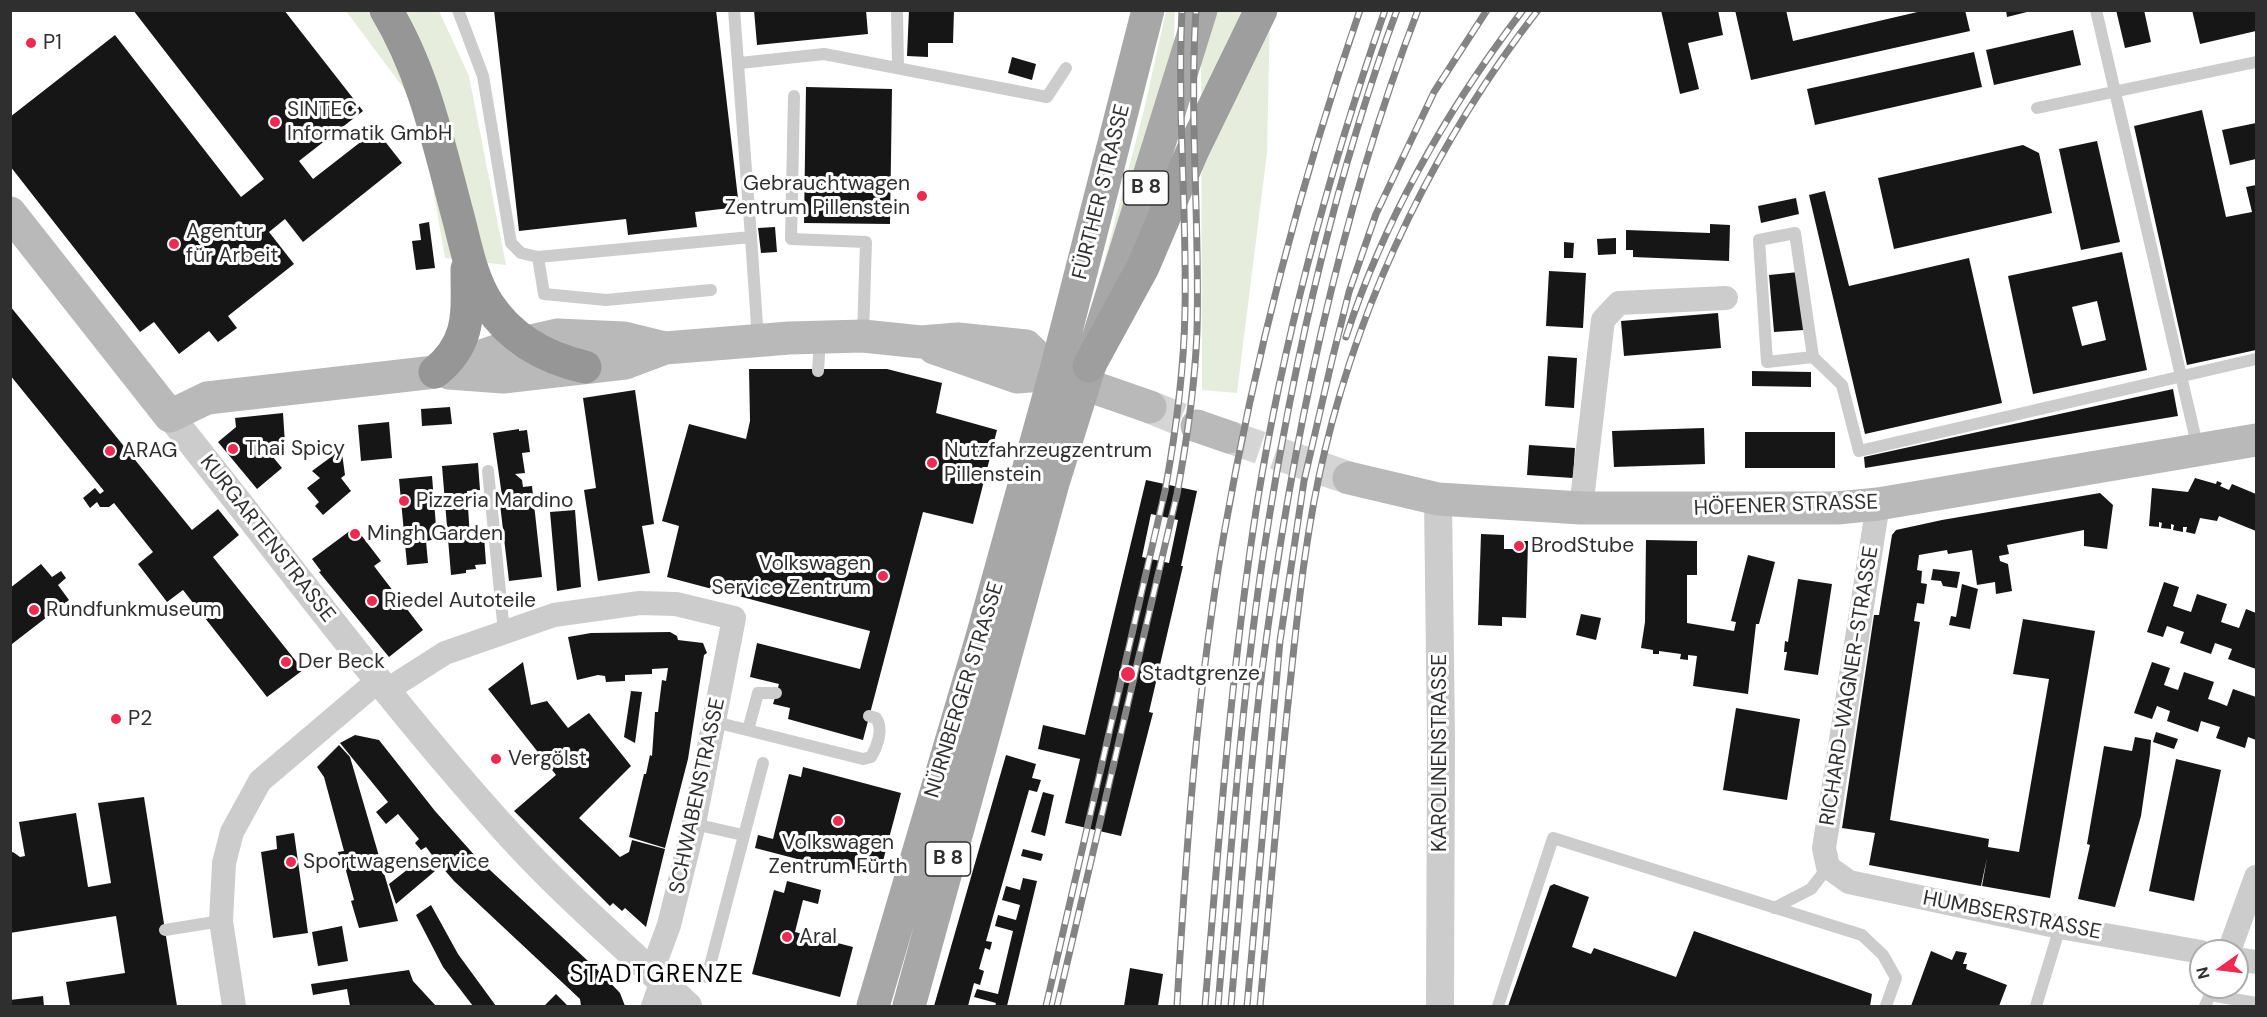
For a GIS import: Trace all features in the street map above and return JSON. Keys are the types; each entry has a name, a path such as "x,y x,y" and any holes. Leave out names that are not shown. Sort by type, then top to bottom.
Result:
{"highway":[{"path":"386,10 406,48 423,89 467,249 479,286 488,303 504,324 524,342 557,359 585,367"},
{"path":"1076,375 1143,267 1192,152 1261,10"},
{"path":"435,372 454,356 465,331 467,249"}],"main road":[{"name":"FÜRTHER STRASSE","path":"1076,375 1148,10"},
{"name":"FÜRTHER STRASSE","path":"1076,375 1201,10"},
{"name":"KURGARTENSTRASSE","path":"10,213 170,416"},
{"path":"435,372 524,342 557,335 624,338 665,348"},
{"path":"170,416 207,398 435,372 503,377 625,363 665,348 863,336 921,342 958,339 1026,346 1076,375 1150,407"},
{"name":"NÜRNBERGER STRASSE","path":"873,1006 975,658 1076,375"},
{"name":"NÜRNBERGER STRASSE","path":"909,1006 1076,375"},
{"path":"1197,426 1229,437"},
{"name":"HÖFENER STRASSE","path":"1349,478 1438,499 1581,507 1795,510 1878,504 2256,440"}],"street":[{"path":"1581,507 1603,320 1619,303 1726,298"},
{"name":"KURGARTENSTRASSE","path":"170,416 383,685 508,834 656,986 688,1006"},
{"name":"KAROLINENSTRASSE","path":"1438,499 1440,1006"},
{"name":"RICHARD-WAGNER-STRASSE","path":"1828,867 1824,848 1878,504"},
{"name":"SCHWABENSTRASSE","path":"504,632 554,615 640,603 676,604 734,618 694,824 656,986"},
{"path":"234,1006 221,921 224,863 231,832 260,781 383,685 445,653 504,632"},
{"name":"HUMBSERSTRASSE","path":"1828,867 1849,882 2060,927 2189,950"},
{"path":"2233,939 2256,877"}],"lane":[{"path":"458,10 483,76 511,243 521,253 538,257 750,237"},
{"path":"734,10 740,63 758,341"},
{"path":"897,10 898,68"},
{"path":"2096,10 2113,92 2198,450"},
{"path":"740,63 824,54 1047,97 1066,68"},
{"path":"2037,108 2256,62"},
{"path":"794,96 791,238 866,242 863,336"},
{"path":"1813,357 1767,362 1759,240 1795,233 1813,357 1842,385 1859,451 2256,359"},
{"path":"538,257 544,294 606,300 711,290"},
{"path":"818,370 820,337"},
{"path":"488,471 504,632"},
{"path":"748,730 758,693 776,693"},
{"path":"715,722 863,759 871,757 880,729 876,718 869,716"},
{"path":"707,977 763,763"},
{"path":"694,824 744,835"},
{"path":"1498,1006 1552,838 1862,935 1883,955 1896,978 1886,1006"},
{"path":"1774,908 1811,889 1828,867"},
{"path":"165,930 221,921"},
{"path":"2036,1006 2060,927"},
{"path":"2205,1006 2210,995 2256,1003"}],"green space":[{"path":"346,11 439,11 469,76 506,265 445,258 426,147 405,90"},
{"path":"1166,11 1175,11 1173,69 1086,331 1144,110"},
{"path":"1214,11 1270,11 1267,153 1237,393 1202,390 1201,47"}],"building":[{"path":"133,10 284,10 363,111 299,161 313,179 376,130 402,163 303,242 285,219 269,232 294,264 228,316 237,328 218,342 209,331 179,354 154,322 140,332 10,166 10,117 115,35 241,197 264,179"},
{"path":"494,10 716,10 739,207 695,212 697,227 628,235 626,219 519,231"},
{"path":"754,10 866,10 868,34 757,45"},
{"path":"909,10 954,10 953,43 928,43 928,57 907,56"},
{"path":"1661,10 1718,10 1723,35 1688,43 1699,89 1680,94"},
{"path":"1735,10 1786,10 1793,41 1926,10 1965,10 1970,31 1751,80"},
{"path":"2006,10 2031,10 2031,11 2007,17"},
{"path":"2116,10 2144,10 2151,42 2125,48"},
{"path":"2192,10 2256,10 2256,31 2200,44"},
{"path":"2073,30 2081,65 1994,85 1986,50"},
{"path":"1974,52 1982,87 1815,125 1807,89"},
{"path":"1012,57 1036,64 1032,80 1008,73"},
{"path":"806,87 892,89 890,224 804,223"},
{"path":"2202,110 2226,217 2252,212 2246,187 2256,185 2256,350 2187,365 2134,126"},
{"path":"2256,123 2256,159 2230,165 2222,130"},
{"path":"2097,141 2120,242 2081,250 2059,149"},
{"path":"2023,145 2039,153 2052,213 1894,249 1878,178"},
{"path":"1825,191 1849,286 1969,258 2002,403 1865,434 1809,195"},
{"path":"1796,198 1799,214 1761,223 1758,206"},
{"path":"429,222 435,268 416,270 412,241 421,240 419,224"},
{"path":"1710,224 1730,225 1729,261 1633,257 1633,250 1626,250 1626,230 1710,233"},
{"path":"775,227 777,252 761,253 758,228"},
{"path":"1616,238 1616,254 1598,255 1597,239"},
{"path":"1564,242 1574,243 1573,258 1564,258"},
{"path":"2122,252 2147,370 2033,394 2008,276","holes":["2097,301 2106,340 2082,346 2072,307"]},
{"path":"1549,271 1586,273 1583,328 1546,326"},
{"path":"1799,272 1804,330 1774,332 1769,275"},
{"path":"10,306 192,530 218,509 239,535 213,557 303,670 267,697 183,590 167,602 138,564 153,552 114,503 109,507 100,507 97,502 90,508 83,498 95,488 100,494 104,491 10,375"},
{"path":"1718,313 1721,348 1624,356 1621,321"},
{"path":"1548,356 1577,358 1574,408 1545,406"},
{"path":"749,369 887,369 942,383 936,413 997,430 973,524 923,512 863,740 788,719 790,708 773,704 779,684 750,677 757,643 860,669 870,631 667,577 679,526 662,521 689,424 746,439 750,421"},
{"path":"1752,371 1811,372 1811,387 1752,386"},
{"path":"2173,389 2178,416 1865,468 1864,457"},
{"path":"635,390 654,524 642,526 650,573 598,581 584,490 596,488 583,398"},
{"path":"450,407 452,424 422,426 421,409"},
{"path":"283,413 285,444 264,446 282,468 257,489 218,442 236,427 235,418"},
{"path":"389,422 392,458 361,461 358,425"},
{"path":"1704,428 1705,464 1614,467 1612,431"},
{"path":"519,429 519,431 527,430 530,452 522,453 525,473 515,474 522,480 523,487 532,486 542,577 509,581 500,504 503,503 493,433"},
{"path":"1745,432 1835,432 1835,468 1745,468"},
{"path":"1529,445 1575,448 1573,478 1527,475"},
{"path":"341,446 345,475 341,478 351,491 323,515 315,506 319,502 307,488 320,478 312,471 331,457 329,448"},
{"path":"478,463 480,490 467,491 470,538 484,536 486,564 475,565 476,569 466,570 466,573 451,575 442,466"},
{"path":"432,476 437,539 426,541 428,563 407,565 399,479"},
{"path":"2195,478 2216,484 2217,481 2222,483 2220,486 2229,490 2232,484 2256,494 2256,531 2219,516 2217,521 2200,518 2195,534 2186,532 2187,527 2183,527 2183,532 2173,530 2174,525 2171,524 2171,529 2161,528 2162,523 2159,522 2159,527 2149,526 2152,488 2188,492"},
{"path":"1146,480 1197,491 1181,566 1183,566 1149,712 1153,713 1121,836 1065,823 1080,759 1038,749 1043,725 1085,735","holes":["1151,514 1178,520 1169,563 1142,557"]},
{"path":"2100,493 2113,505 2107,549 2084,546 2084,530 2007,545 2009,554 1999,556 2000,561 2008,564 2012,591 1996,594 1995,582 1977,585 1972,550 1948,554 1947,550 1919,555 1917,570 1922,571 1921,583 1927,584 1924,604 1917,603 1914,621 1920,622 1890,820 1989,839 1988,847 2019,852 2049,679 2013,674 2023,619 2095,631 2050,898 1982,886 1987,858 1981,886 1869,865 1875,833 1842,828 1874,615 1879,615 1892,535 1896,530 1942,520"},
{"path":"575,510 581,587 557,591 550,512"},
{"name":"Riedel Autoteile","path":"355,527 381,561 374,566 423,630 389,657 319,572 321,571 312,559"},
{"path":"1481,534 1504,535 1504,549 1515,549 1515,541 1528,541 1526,618 1502,617 1502,626 1478,625"},
{"path":"1646,540 1697,541 1697,575 1687,575 1687,623 1734,631 1736,622 1731,621 1748,555 1775,562 1759,624 1756,624 1748,694 1693,686 1697,656 1688,655 1688,660 1680,659 1681,654 1659,651 1659,654 1653,654 1653,650 1641,648 1645,622"},
{"name":"Rundfunkmuseum","path":"41,564 52,577 61,571 66,578 58,585 69,600 12,644 10,588"},
{"path":"1933,569 1960,572 1957,588 1943,586 1941,581 1931,580"},
{"path":"1798,579 1832,584 1818,675 1784,670 1787,652 1784,652 1785,641 1788,642"},
{"path":"2164,582 2179,587 2173,606 2191,612 2197,594 2227,604 2221,622 2239,628 2246,609 2256,613 2256,669 2228,659 2232,649 2215,643 2211,654 2180,643 2184,632 2167,626 2163,637 2147,632"},
{"path":"1962,584 1978,589 1970,629 1949,625 1951,616 1956,617"},
{"path":"1581,614 1601,618 1596,640 1576,635"},
{"path":"670,632 677,636 678,640 703,643 707,653 704,655 688,759 665,848 629,837 644,774 646,774 650,755 652,756 655,712 658,712 662,680 666,681 668,668 652,669 652,674 625,675 625,681 606,682 605,676 598,675 577,680 568,637 591,633"},
{"path":"523,662 531,705 547,701 568,728 589,713 631,766 579,818 620,857 629,852 632,840 665,849 646,927 625,908 622,911 613,903 610,906 514,811 556,775 488,689"},
{"path":"2152,662 2170,668 2164,685 2178,690 2184,672 2214,682 2208,699 2227,706 2233,689 2256,697 2256,740 2248,737 2245,748 2216,738 2220,727 2201,721 2198,732 2167,721 2170,711 2157,706 2152,719 2134,713"},
{"path":"631,691 642,692 635,743 624,737"},
{"path":"1736,708 1800,719 1787,800 1723,790"},
{"path":"2156,732 2178,739 2174,749 2153,742"},
{"path":"355,735 379,740 435,811 477,858 602,974 620,993 625,1006 581,1006 580,999 454,881 441,866 396,904 389,884 417,862 421,865 432,855 426,847 421,850 415,843 419,839 398,814 386,824 376,812 388,802 340,743"},
{"path":"2135,737 2151,740 2150,754 2141,816 2115,907 2078,899 2090,845 2087,844 2104,746 2132,751"},
{"path":"339,745 350,757 398,921 359,928 345,867 342,868 338,852 344,851 324,777 317,767"},
{"path":"1006,755 1036,764 1032,778 1041,780 1037,792 1029,790 986,941 992,942 990,950 985,948 979,969 984,971 980,985 974,983 968,1006 934,1006"},
{"path":"2176,759 2221,770 2194,901 2149,891"},
{"path":"803,767 901,793 879,876 852,869 851,873 755,848 758,835 773,839 789,774 801,777"},
{"path":"1043,792 1054,795 1045,836 1031,832"},
{"path":"144,797 177,1006 70,1006 66,982 125,973 116,916 10,933 10,853 13,852 20,857 25,856 19,822 76,813 88,887 111,883 98,803"},
{"path":"294,833 308,933 273,938 261,852 277,849 276,836"},
{"path":"1023,849 1043,854 1041,861 1021,856"},
{"path":"1023,878 1037,881 1007,1006 995,1006 996,1003 974,997 977,989 998,994 1013,931 995,926 998,915 1016,920 1020,905 1002,900 1006,886 1020,890"},
{"name":"Aral","path":"787,881 821,890 818,904 803,900 795,932 853,947 840,997 752,974 774,890 784,893"},
{"path":"1554,884 1589,897 1572,947 1591,954 1594,948 1676,977 1694,931 1872,994 1870,1006 1508,1006 1550,886"},
{"path":"431,905 458,954 496,1006 473,1006 443,967 416,915"},
{"path":"342,926 348,961 318,966 312,932"},
{"path":"1931,951 1952,960 1956,951 1967,953 1963,964 1967,964 1966,969 2007,985 1999,1006 1911,1006"},
{"path":"1130,968 1163,974 1158,1006 1124,1006"},
{"path":"409,970 413,981 436,1006 350,1006 347,989 313,995 311,984"},
{"path":"556,994 568,1006 544,1006"},
{"path":"43,996 44,1006 10,1006 10,1000"}],"tunnel":[{"path":"1150,407 1197,426"},
{"path":"1229,437 1349,478"}],"railway":[{"path":"1046,1006 1165,491 1176,424 1185,310 1182,10"},
{"path":"1057,1006 1177,494 1187,433 1194,372 1198,291 1194,130 1196,10"},
{"path":"1177,1006 1184,888 1200,711 1215,593 1236,468 1265,336 1299,204 1360,10"},
{"path":"1205,1006 1240,629 1268,441 1310,254 1345,131 1385,10"},
{"path":"1218,1006 1249,664 1275,482 1302,345 1334,209 1374,75 1397,10"},
{"path":"1231,1006 1257,713 1287,503 1320,336 1341,253 1389,90 1418,10"},
{"path":"1247,1006 1280,641 1304,481 1332,360 1349,292 1376,214 1434,92 1487,10"},
{"path":"1346,337 1379,250 1421,166 1469,86 1523,10"},
{"path":"1260,1006 1282,758 1308,534 1325,450 1341,391 1360,332 1408,219 1468,111 1538,10"}],"place":[{"name":"P1","path":"31,43"},
{"name":"SINTEC Informatik GmbH","path":"275,122"},
{"name":"Gebrauchtwagen Zentrum Pillenstein","path":"922,196"},
{"name":"Agentur für Arbeit","path":"174,244"},
{"name":"Thai Spicy","path":"233,449"},
{"name":"ARAG","path":"110,451"},
{"name":"Nutzfahrzeugzentrum Pillenstein","path":"932,463"},
{"name":"Pizzeria Mardino","path":"404,501"},
{"name":"Mingh Garden","path":"355,534"},
{"name":"BrodStube","path":"1519,546"},
{"name":"Volkswagen Service Zentrum","path":"883,576"},
{"name":"Riedel Autoteile","path":"372,601"},
{"name":"Rundfunkmuseum","path":"34,610"},
{"name":"Der Beck","path":"286,662"},
{"name":"Stadtgrenze","path":"1128,674"},
{"name":"P2","path":"116,719"},
{"name":"Vergölst","path":"496,759"},
{"name":"Volkswagen Zentrum Fürth","path":"838,821"},
{"name":"Sportwagenservice","path":"291,862"},
{"name":"Aral","path":"787,937"}],"district":[{"name":"STADTGRENZE","path":"657,976"}]}
